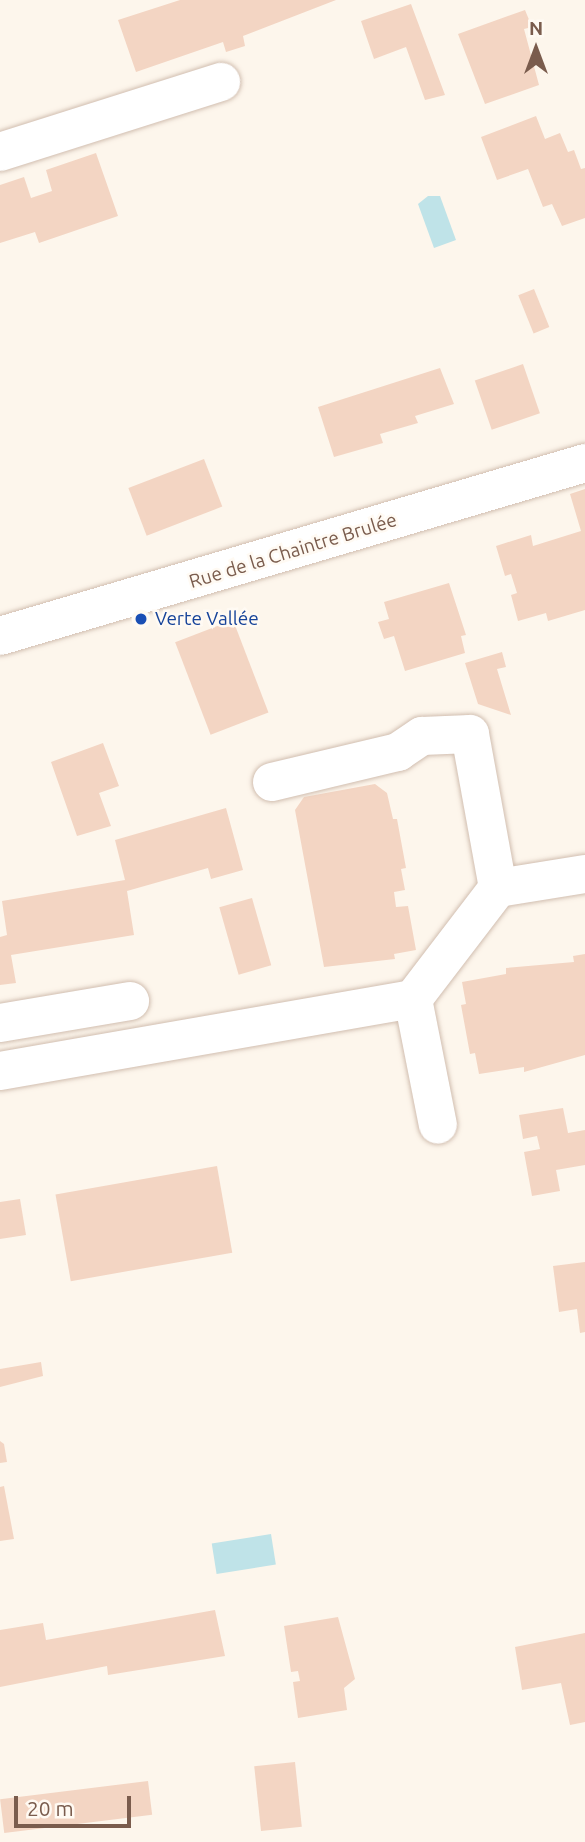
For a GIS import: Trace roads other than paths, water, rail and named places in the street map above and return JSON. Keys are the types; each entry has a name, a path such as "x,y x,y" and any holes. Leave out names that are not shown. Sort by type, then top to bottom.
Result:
{"street":[{"path":"0,152 221,82"},
{"name":"Rue de la Chaintre Brulée","path":"0,636 585,463"},
{"path":"272,782 398,752 422,736 470,734 498,888"},
{"path":"0,1071 413,999 498,888 585,874"},
{"path":"413,999 438,1125"},
{"path":"0,1023 130,1001"}],"water":[{"path":"428,196 440,196 456,240 434,248 418,204"},
{"path":"271,1534 276,1565 217,1574 212,1543"}],"place":[{"name":"Verte Vallée","path":"141,619"}]}
